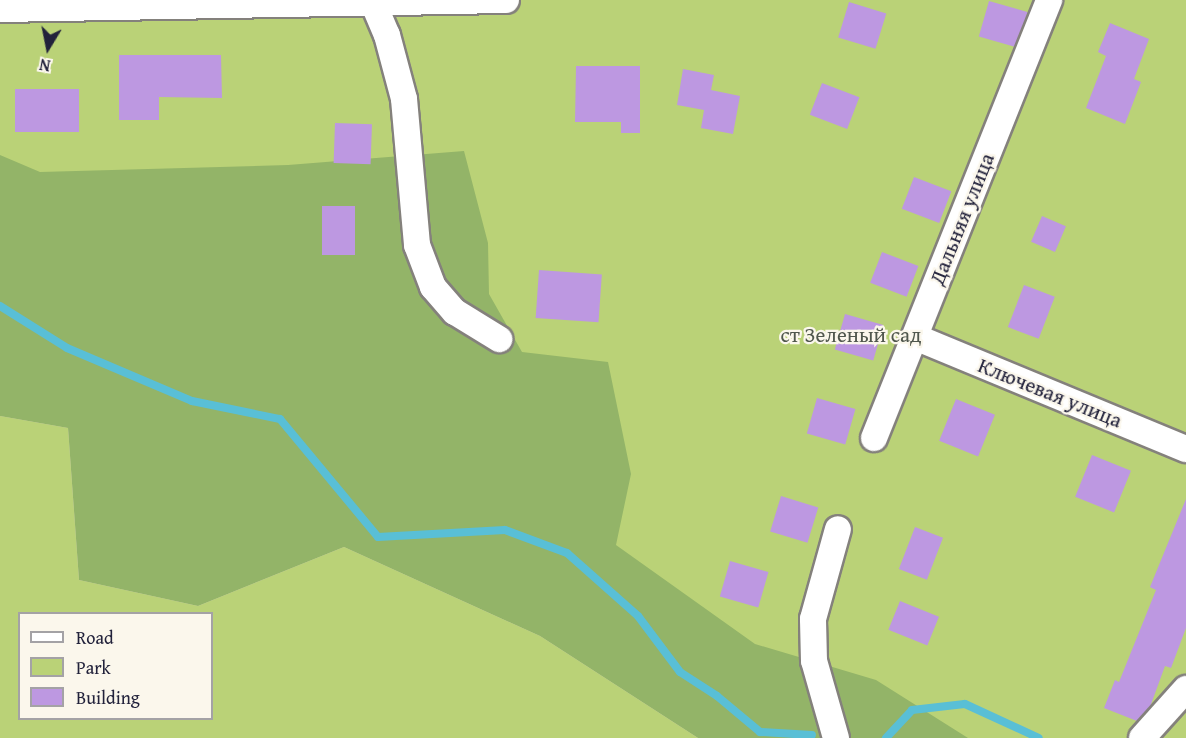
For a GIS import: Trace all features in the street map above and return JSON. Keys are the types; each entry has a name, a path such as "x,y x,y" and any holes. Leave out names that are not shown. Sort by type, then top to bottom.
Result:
{"street":[{"path":"0,9 506,0"},
{"name":"Дальняя улица","path":"874,438 1049,0"},
{"path":"372,1 387,35 404,99 421,256 433,287 455,312 498,339"},
{"name":"Ключевая улица","path":"915,337 1186,449"},
{"path":"836,738 814,661 813,619 838,529"},
{"path":"1142,738 1186,689"}],"green space":[{"name":"ст Зеленый сад","path":"0,0 1186,0 1186,738 791,738 0,187"},
{"path":"464,151 488,243 489,294 522,352 608,362 631,474 616,545 755,644 876,680 968,738 698,738 540,636 344,547 198,606 79,580 68,428 0,416 0,155 40,172 288,165"},
{"path":"0,416 68,428 79,580 198,606 344,547 540,636 698,738 0,738"}],"building":[{"path":"989,1 1027,12 1017,48 979,37"},
{"path":"849,2 886,13 875,49 838,37"},
{"path":"1110,23 1149,39 1134,79 1141,82 1125,124 1086,108 1106,56 1098,52"},
{"path":"119,55 221,55 222,98 159,97 159,120 119,120"},
{"path":"576,66 640,66 640,133 621,133 621,122 575,122"},
{"path":"683,69 714,75 711,90 740,96 733,134 701,128 704,110 677,105"},
{"path":"822,83 859,97 847,129 810,115"},
{"path":"15,89 79,89 79,132 15,132"},
{"path":"335,123 372,124 371,164 334,163"},
{"path":"914,177 951,191 939,223 902,209"},
{"path":"322,206 355,206 355,255 322,255"},
{"path":"1042,216 1066,226 1055,252 1031,242"},
{"path":"882,252 918,266 907,297 870,283"},
{"path":"539,270 602,274 598,322 536,318"},
{"path":"1024,285 1055,297 1039,339 1008,327"},
{"path":"845,314 883,325 873,361 835,350"},
{"path":"817,398 855,409 845,445 807,434"},
{"path":"956,399 995,415 978,456 939,441"},
{"path":"1092,455 1131,471 1114,512 1075,497"},
{"path":"781,496 818,507 807,543 770,531"},
{"path":"1186,499 1186,628 1171,668 1165,666 1150,707 1137,721 1104,708 1115,680 1119,682 1156,590 1150,587"},
{"path":"915,527 943,538 927,580 899,569"},
{"path":"730,561 768,572 758,608 720,597"},
{"path":"900,601 939,617 927,645 888,630"}],"waterway":[{"path":"0,306 67,348 192,401 280,419 378,537 505,530 567,553 638,616 680,672 717,696 760,732 812,735"},
{"path":"886,738 912,710 965,704 1039,738"}]}
